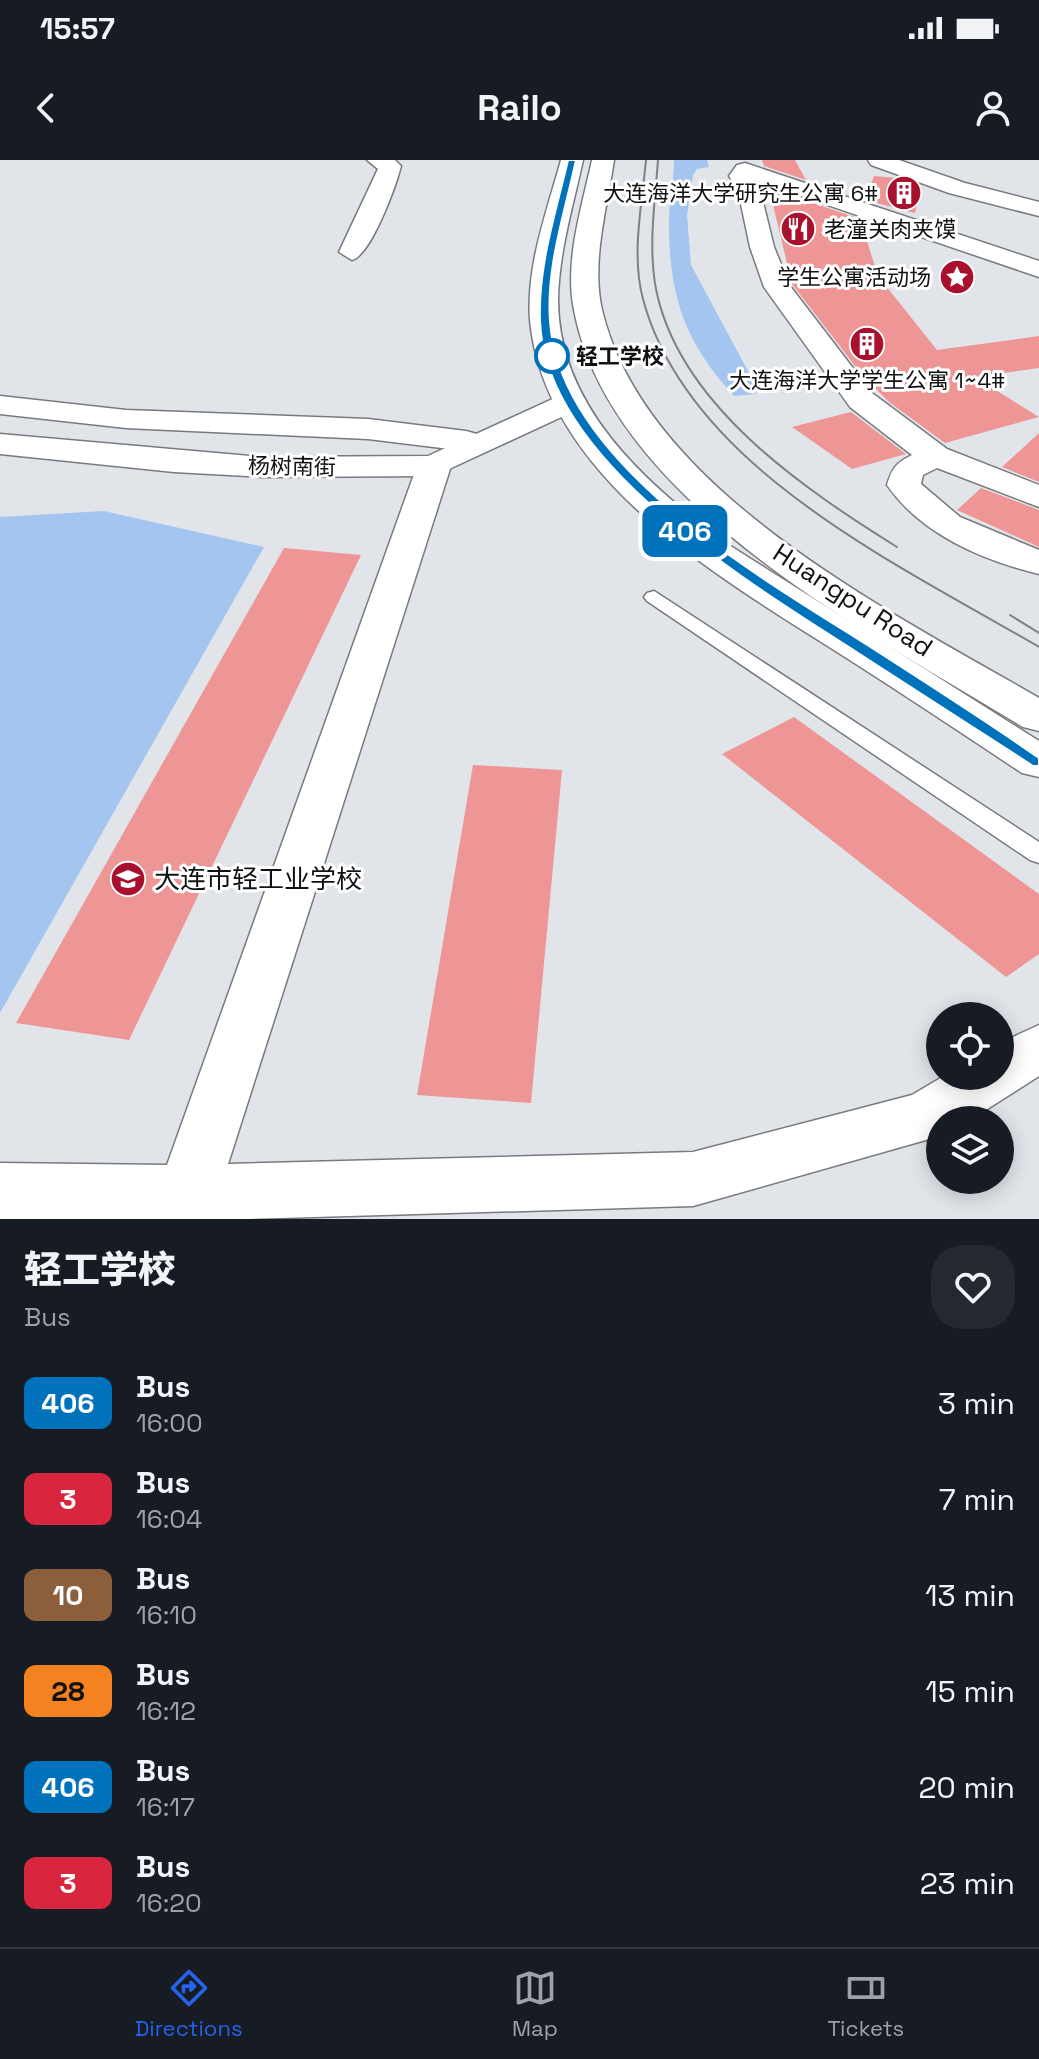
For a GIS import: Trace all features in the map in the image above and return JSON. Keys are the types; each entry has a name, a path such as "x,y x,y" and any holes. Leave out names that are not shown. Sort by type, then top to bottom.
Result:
{"main road":[{"name":"Huangpu Road","path":"572,160 551,251 545,303 550,351 570,401 616,465 684,531 783,599 1039,762"},
{"name":"Huangpu Road","path":"603,160 587,252 588,310 599,353 652,439 715,504 764,543 820,583 1039,717"},
{"name":"杨树南街","path":"0,444 174,462 263,467 450,454 570,401"}],"street":[{"path":"352,252 386,183 390,166 378,160"},
{"path":"879,160 957,188 1039,209"},
{"path":"1039,269 742,165 740,176 749,190 762,247 777,287 861,400 935,456 1039,497"},
{"path":"0,405 126,419 368,429 450,454 183,1206"},
{"path":"935,456 908,470 904,485 914,500 937,520 1039,563"},
{"path":"1014,1063 1039,1048"},
{"path":"0,1191 183,1206 693,1179 927,1116 970,1090"}],"lane":[{"path":"654,597 1039,854"}],"shaded area":[{"path":"674,160 707,160 709,167 697,169 693,175 687,215 691,265 756,386 756,394 734,396 703,356 683,316 676,295 670,248 669,214"},
{"path":"104,511 264,547 0,1013 0,517"}],"building":[{"path":"762,160 795,160 806,180 764,166"},
{"name":"大连海洋大学研究生公寓 6#","path":"874,176 898,178 921,186 915,213 865,200"},
{"name":"大连海洋大学学生公寓 1~4#","path":"769,188 860,219 878,276 937,350 1039,336 1039,368 975,377 1039,417 945,443 889,402 862,375 792,284"},
{"path":"851,412 906,454 852,469 792,427"},
{"path":"1039,433 1039,482 1002,467"},
{"path":"981,488 1039,510 1039,547 957,510"},
{"path":"284,548 361,555 129,1040 16,1023"},
{"path":"794,717 1039,894 1039,954 1006,977 722,754"},
{"path":"473,765 562,770 531,1103 417,1095"}],"tram line":[{"path":"646,160 638,247 643,299 667,359 704,413 751,462 806,506 925,582 1039,647"},
{"path":"658,160 652,241 656,289 669,331 690,370 750,440 823,499 897,547"},
{"path":"1010,615 1039,633"}],"bus line":[{"name":"406","path":"572,160 548,268 545,323 559,380 600,447 684,531 783,599 1039,762"}],"place":[{"name":"大连海洋大学研究生公寓 6#","path":"904,193"},
{"name":"老潼关肉夹馍","path":"798,229"},
{"name":"学生公寓活动场","path":"957,277"},
{"name":"大连海洋大学学生公寓 1~4#","path":"867,344"},
{"name":"轻工学校","path":"552,356"},
{"name":"大连市轻工业学校","path":"128,879"}]}
